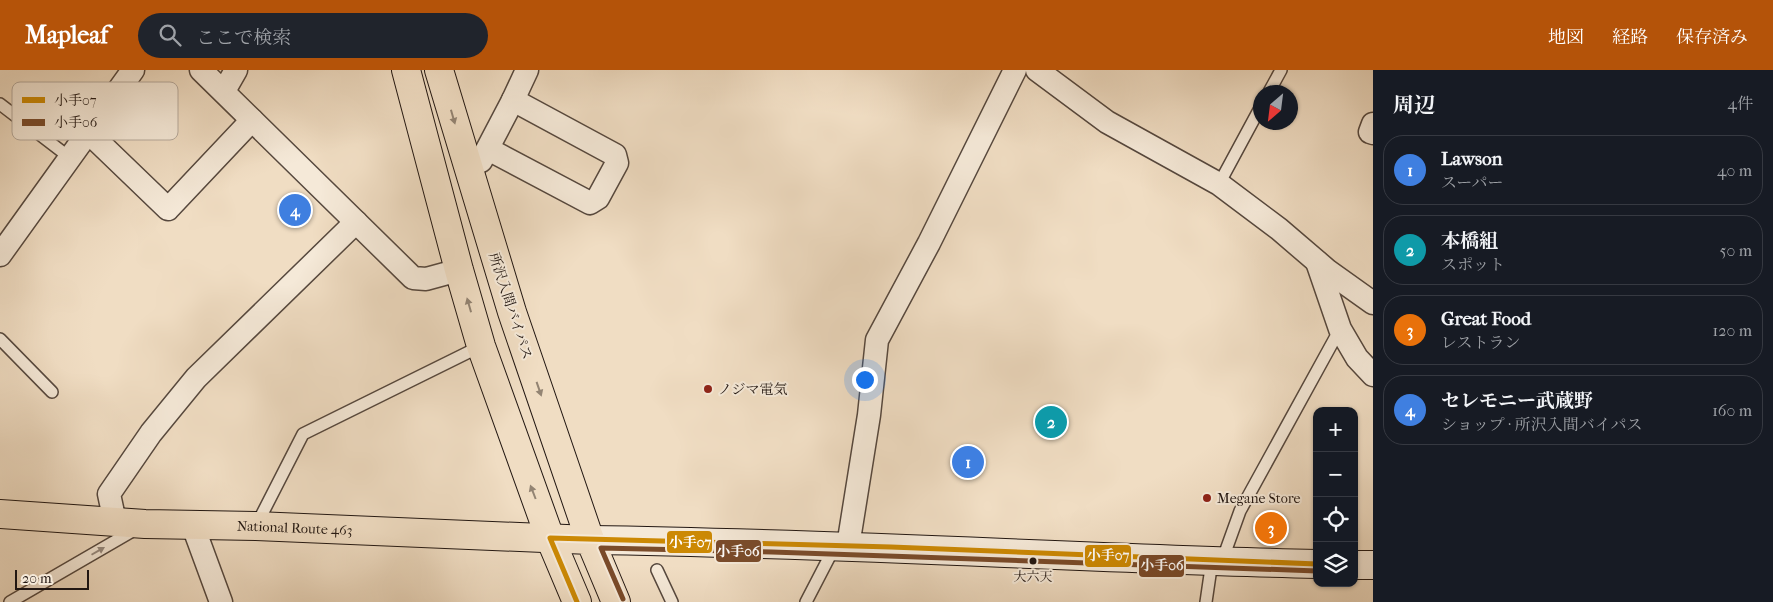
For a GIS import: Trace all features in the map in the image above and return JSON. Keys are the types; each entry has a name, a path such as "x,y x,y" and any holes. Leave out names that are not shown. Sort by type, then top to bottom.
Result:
{"main road":[{"path":"406,70 459,270 482,346 550,538 578,602"},
{"name":"所沢入間バイパス","path":"439,70 512,312 590,540 616,602"},
{"name":"National Route 463","path":"0,514 145,524 256,526 590,540"},
{"path":"590,540 841,546 1313,564"},
{"path":"1358,565 1373,565"}],"street":[{"path":"124,82 133,70"},
{"path":"201,70 413,278 426,279 459,270"},
{"path":"224,91 236,70"},
{"path":"470,176 488,149 527,70"},
{"path":"841,546 870,415 877,340 929,243 1015,70"},
{"path":"1037,70 1107,122 1219,184 1279,229 1317,262 1373,303"},
{"path":"488,149 590,202 598,198 617,163 616,155 513,100"},
{"path":"96,140 168,209 252,120"},
{"path":"1373,124 1370,132 1373,133"},
{"path":"0,255 7,232 82,140"},
{"path":"115,522 109,494 151,433 196,378 356,222"},
{"path":"1317,262 1340,329 1357,358 1373,375"},
{"path":"193,526 221,602"}],"lane":[{"path":"1273,85 1281,70"},
{"path":"0,104 12,113"},
{"path":"1219,184 1253,121"},
{"path":"47,140 69,157"},
{"path":"1206,602 1217,561 1240,511 1340,329"},
{"path":"0,339 52,392"},
{"path":"256,526 303,434 482,346"},
{"path":"10,602 145,524"},
{"path":"806,602 841,546"},
{"path":"657,570 672,602"}],"transit line":[{"name":"小手07","path":"577,602 550,538 891,547 1313,564"},
{"name":"小手06","path":"623,599 601,548 1313,571"}],"place":[{"name":"セレモニー武蔵野","path":"295,210"},
{"name":"ノジマ電気","path":"708,389"},
{"name":"本橋組","path":"1051,422"},
{"name":"Lawson","path":"968,462"},
{"name":"Megane Store","path":"1207,498"},
{"name":"Great Food","path":"1271,528"},
{"name":"大六天","path":"1033,561"}]}
